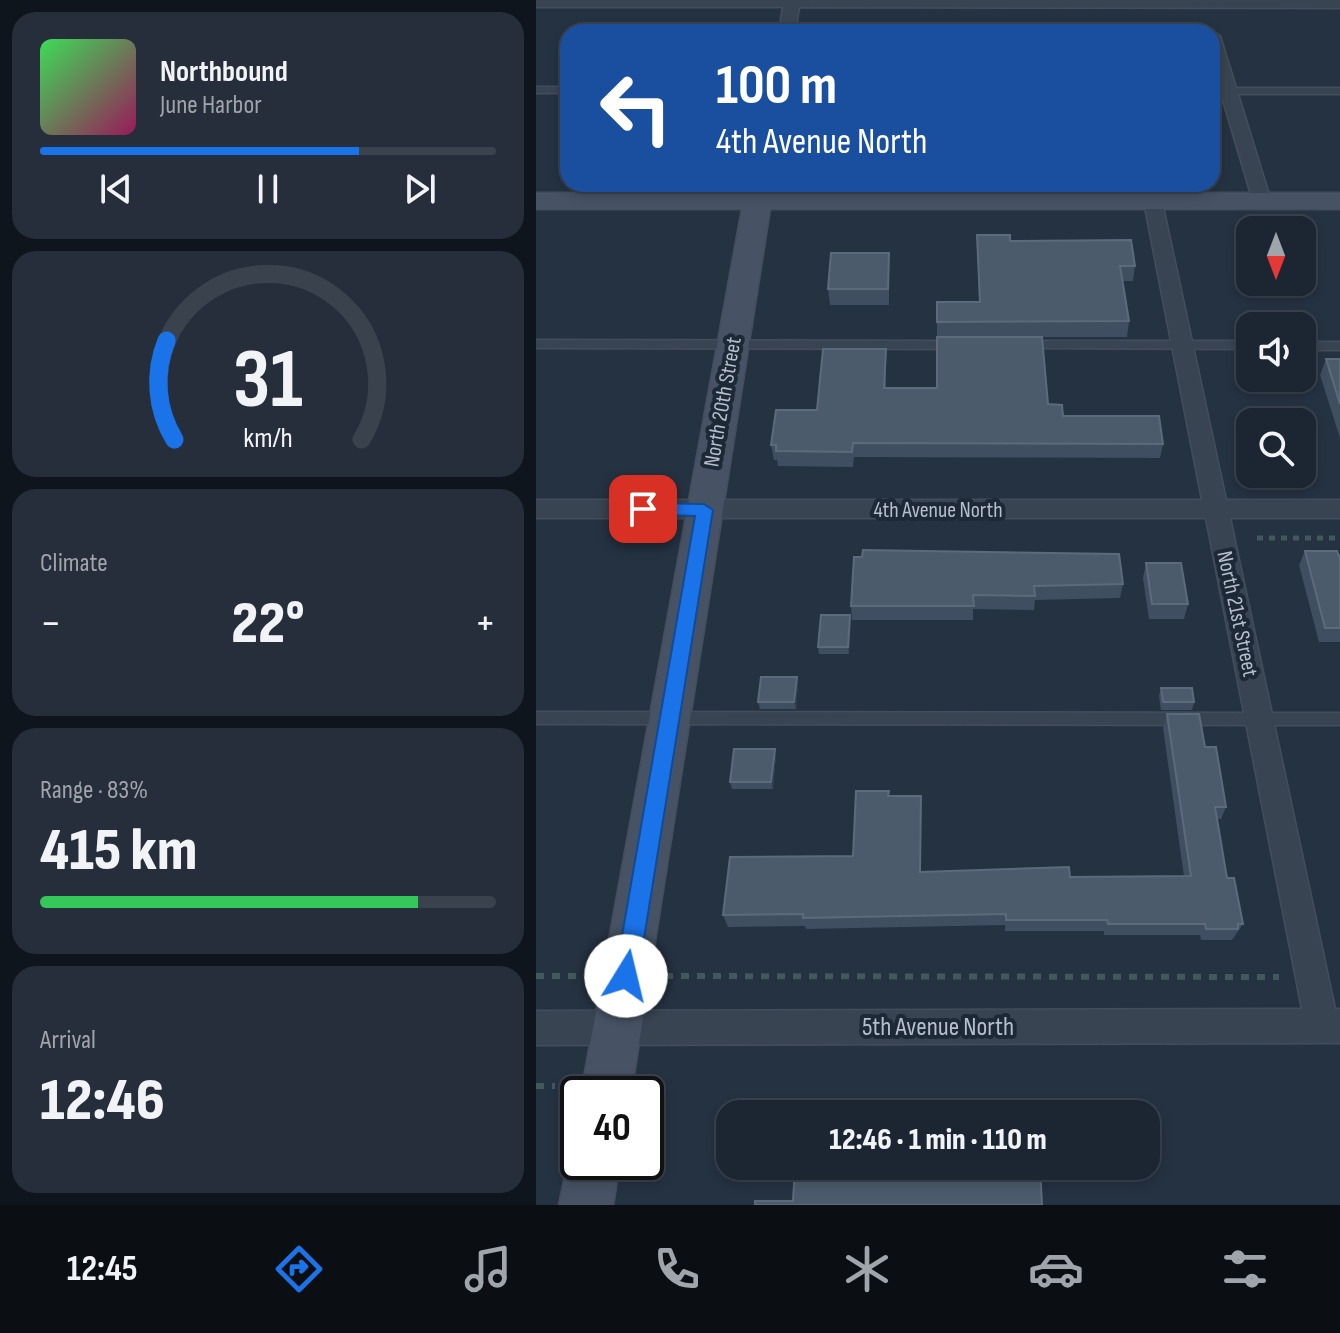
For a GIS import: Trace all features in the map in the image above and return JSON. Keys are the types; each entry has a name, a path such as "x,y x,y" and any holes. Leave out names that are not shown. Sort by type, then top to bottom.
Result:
{"street":[{"path":"788,24 792,1"},
{"path":"536,2 1340,3"},
{"path":"1202,2 1208,24"},
{"path":"1220,91 1262,201"},
{"path":"536,201 759,193 1153,202 1340,201"},
{"name":"North 20th Street","path":"609,1076 759,193"},
{"name":"North 21st Street","path":"1153,202 1312,977 1331,1026"},
{"name":"4th Avenue North","path":"536,509 1340,509"},
{"name":"5th Avenue North","path":"536,1028 1331,1026"},
{"path":"586,1205 591,1180"}],"lane":[{"path":"536,90 560,90"},
{"path":"1220,91 1340,91"},
{"path":"536,344 968,345"},
{"path":"1015,345 1236,345"},
{"path":"1316,346 1340,346"},
{"path":"536,718 1340,719"}],"path":[{"path":"536,976 1312,977"},
{"path":"536,1086 555,1086"}],"building":[{"path":"977,235 1010,235 1010,241 1131,240 1135,266 1120,266 1129,321 937,322 937,302 980,302"},
{"path":"831,253 889,253 888,289 828,289"},
{"path":"937,337 1042,337 1048,404 1062,405 1063,416 1159,416 1163,444 853,443 852,452 776,451 776,445 771,445 776,410 817,410 823,349 886,349 884,388 937,388"},
{"path":"1326,359 1340,359 1340,404"},
{"path":"863,550 1119,554 1123,584 1034,586 1035,596 973,595 974,606 851,606 854,557 862,557"},
{"path":"1305,551 1337,551 1340,556 1340,628 1325,628"},
{"path":"1146,563 1181,563 1188,604 1152,604"},
{"path":"821,615 850,615 848,647 818,647"},
{"path":"761,677 797,677 794,702 758,702"},
{"path":"1161,688 1192,688 1194,702 1163,702"},
{"path":"1167,714 1199,714 1205,747 1216,747 1226,807 1215,807 1227,878 1234,878 1243,924 1238,924 1238,929 1206,929 1205,924 1108,924 1107,920 1006,920 1006,914 803,918 803,914 723,915 730,857 853,856 856,791 889,791 888,796 921,796 920,872 1069,867 1070,877 1191,876"},
{"path":"734,749 775,749 771,782 730,782"},
{"path":"794,1180 1041,1180 1042,1205 755,1205 755,1201 793,1201"}],"route":[{"path":"626,976 704,510 643,509"}]}
